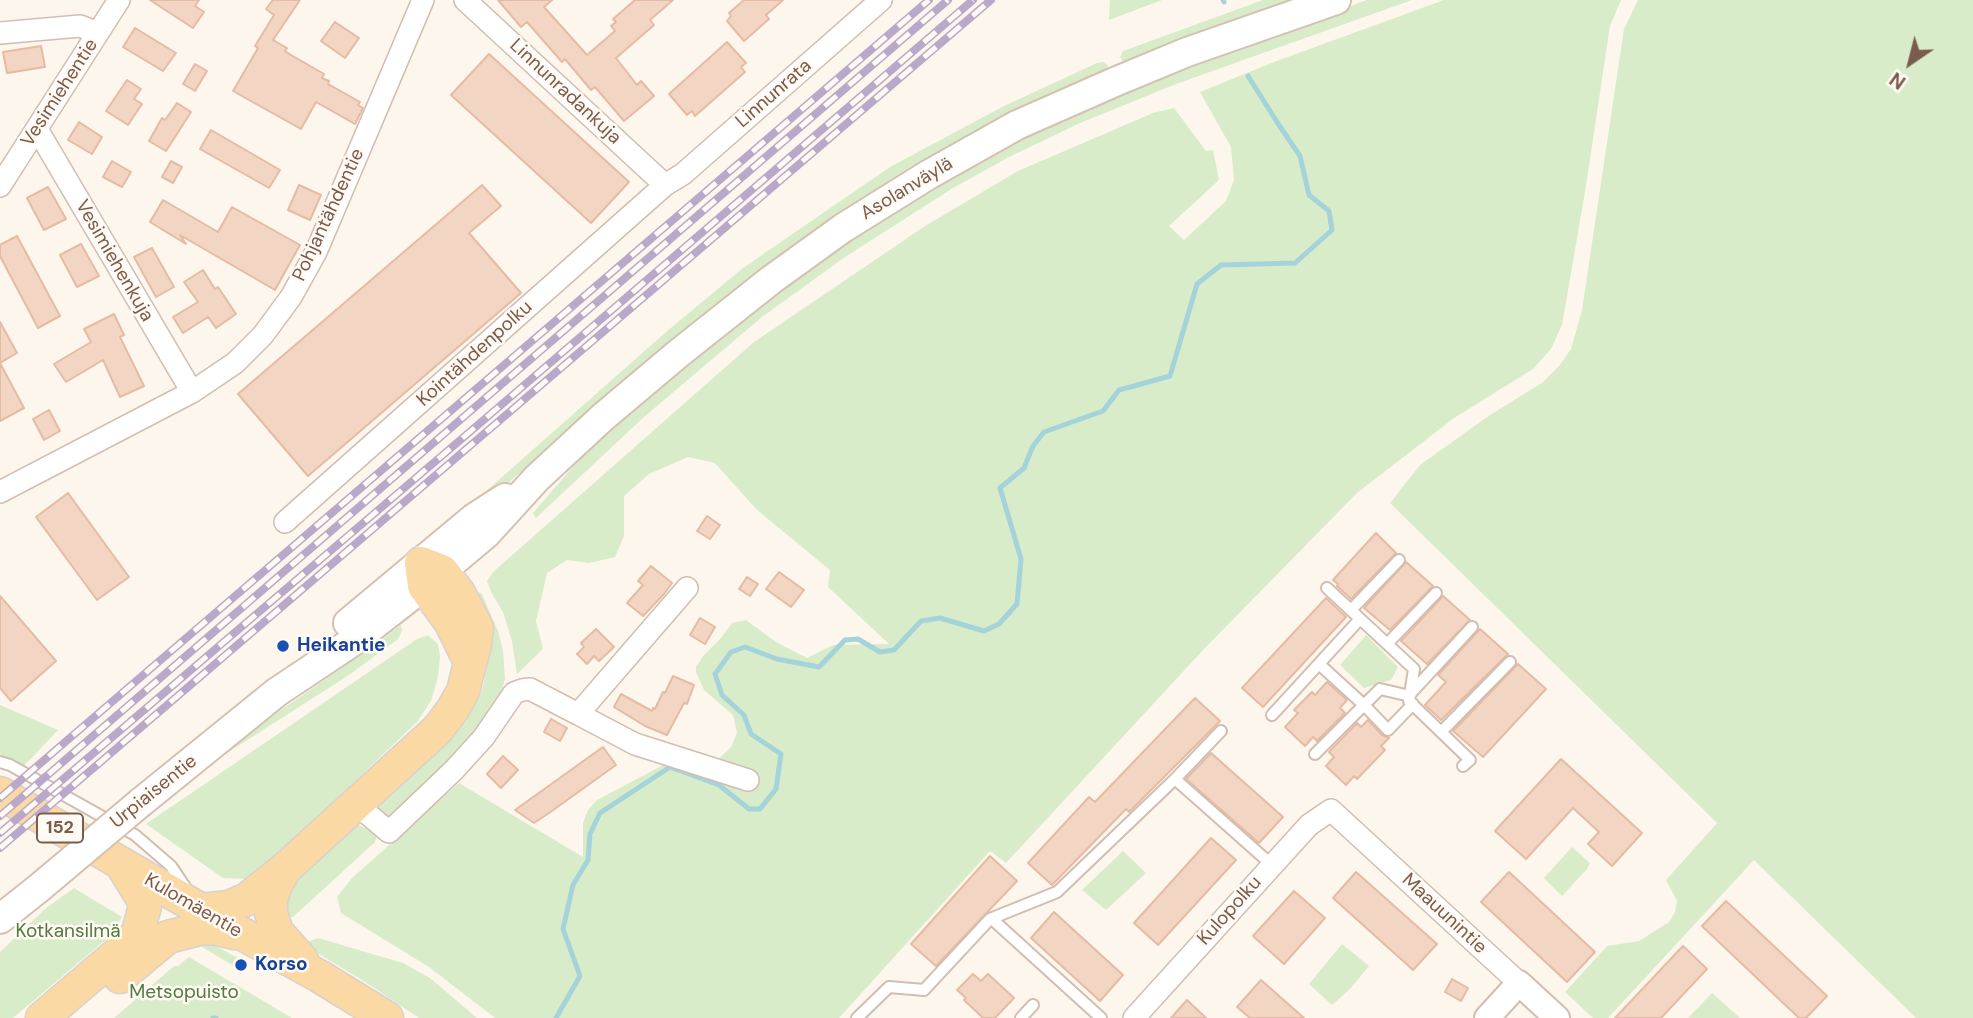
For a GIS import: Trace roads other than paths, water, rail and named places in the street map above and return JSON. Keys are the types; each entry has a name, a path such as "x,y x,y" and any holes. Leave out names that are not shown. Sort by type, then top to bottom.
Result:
{"main road":[{"name":"Asolanväylä","path":"429,574 474,518 537,478 612,409 679,353 771,280 843,228 928,175 1017,125 1187,52 1336,0"},
{"path":"200,910 229,907 247,899 286,868 437,730 453,709 463,691 470,663 429,574"},
{"name":"Urpiaisentie","path":"0,919 277,692 341,629 429,574"},
{"name":"Kulomäentie","path":"0,793 319,976 387,1018"},
{"path":"42,1018 130,943 138,932 144,901 120,863"},
{"path":"286,868 275,887 271,913 277,932 291,950 319,976"},
{"path":"72,1018 168,937 203,928 246,936"}],"street":[{"name":"Vesimiehentie","path":"0,186 120,0"},
{"name":"Pohjantähdentie","path":"0,492 192,392 235,363 263,335 291,297 316,252 424,0"},
{"name":"Linnunradankuja","path":"465,0 665,185"},
{"name":"Linnunrata","path":"665,185 683,174 881,0"},
{"path":"0,33 80,26 98,33"},
{"name":"Vesimiehenkuja","path":"37,129 192,392"},
{"name":"Kointähdenpolku","path":"285,523 665,185"},
{"path":"578,714 687,588"},
{"path":"356,804 389,832 454,770 484,737 514,693 530,689 635,744 748,779"},
{"name":"Kulopolku","path":"1134,1018 1309,825 1331,810"},
{"name":"Maauunintie","path":"1331,810 1557,1018"},
{"path":"1487,1018 1519,983"}],"lane":[{"path":"1351,610 1399,560"},
{"path":"1327,588 1414,669 1411,698"},
{"path":"1387,644 1436,593"},
{"path":"1272,715 1360,619"},
{"path":"1319,664 1388,730 1411,698 1472,627"},
{"path":"1441,732 1510,662"},
{"path":"1315,754 1380,689 1411,698 1470,760 1463,766"},
{"path":"857,1018 889,987 924,990 992,919 1057,892 1222,732"},
{"path":"0,762 10,765 135,835 171,866 200,910"},
{"path":"1175,779 1272,865"},
{"path":"992,919 1101,1018"},
{"path":"1021,1018 1033,1005"}],"waterway":[{"path":"556,1018 580,976 563,929 573,885 588,860 590,834 600,813 670,767 719,785 749,809 760,809 776,789 781,754 751,734 744,715 722,695 715,674 731,652 745,647 777,659 819,667 845,640 858,639 880,652 894,650 921,621 940,618 984,631 999,624 1017,604 1021,559 1000,488 1024,468 1033,446 1044,432 1103,411 1119,390 1170,376 1197,284 1221,265 1295,263 1332,230 1329,211 1309,195 1300,156 1248,76"}],"railway":[{"path":"0,798 929,0"},
{"path":"0,816 948,0"},
{"path":"0,833 973,0"},
{"path":"0,848 991,0"}],"place":[{"name":"Heikantie","path":"283,646"},
{"name":"Korso","path":"241,965"}],"park label":[{"name":"Kotkansilmä","path":"68,932"},
{"name":"Metsopuisto","path":"184,993"}]}
